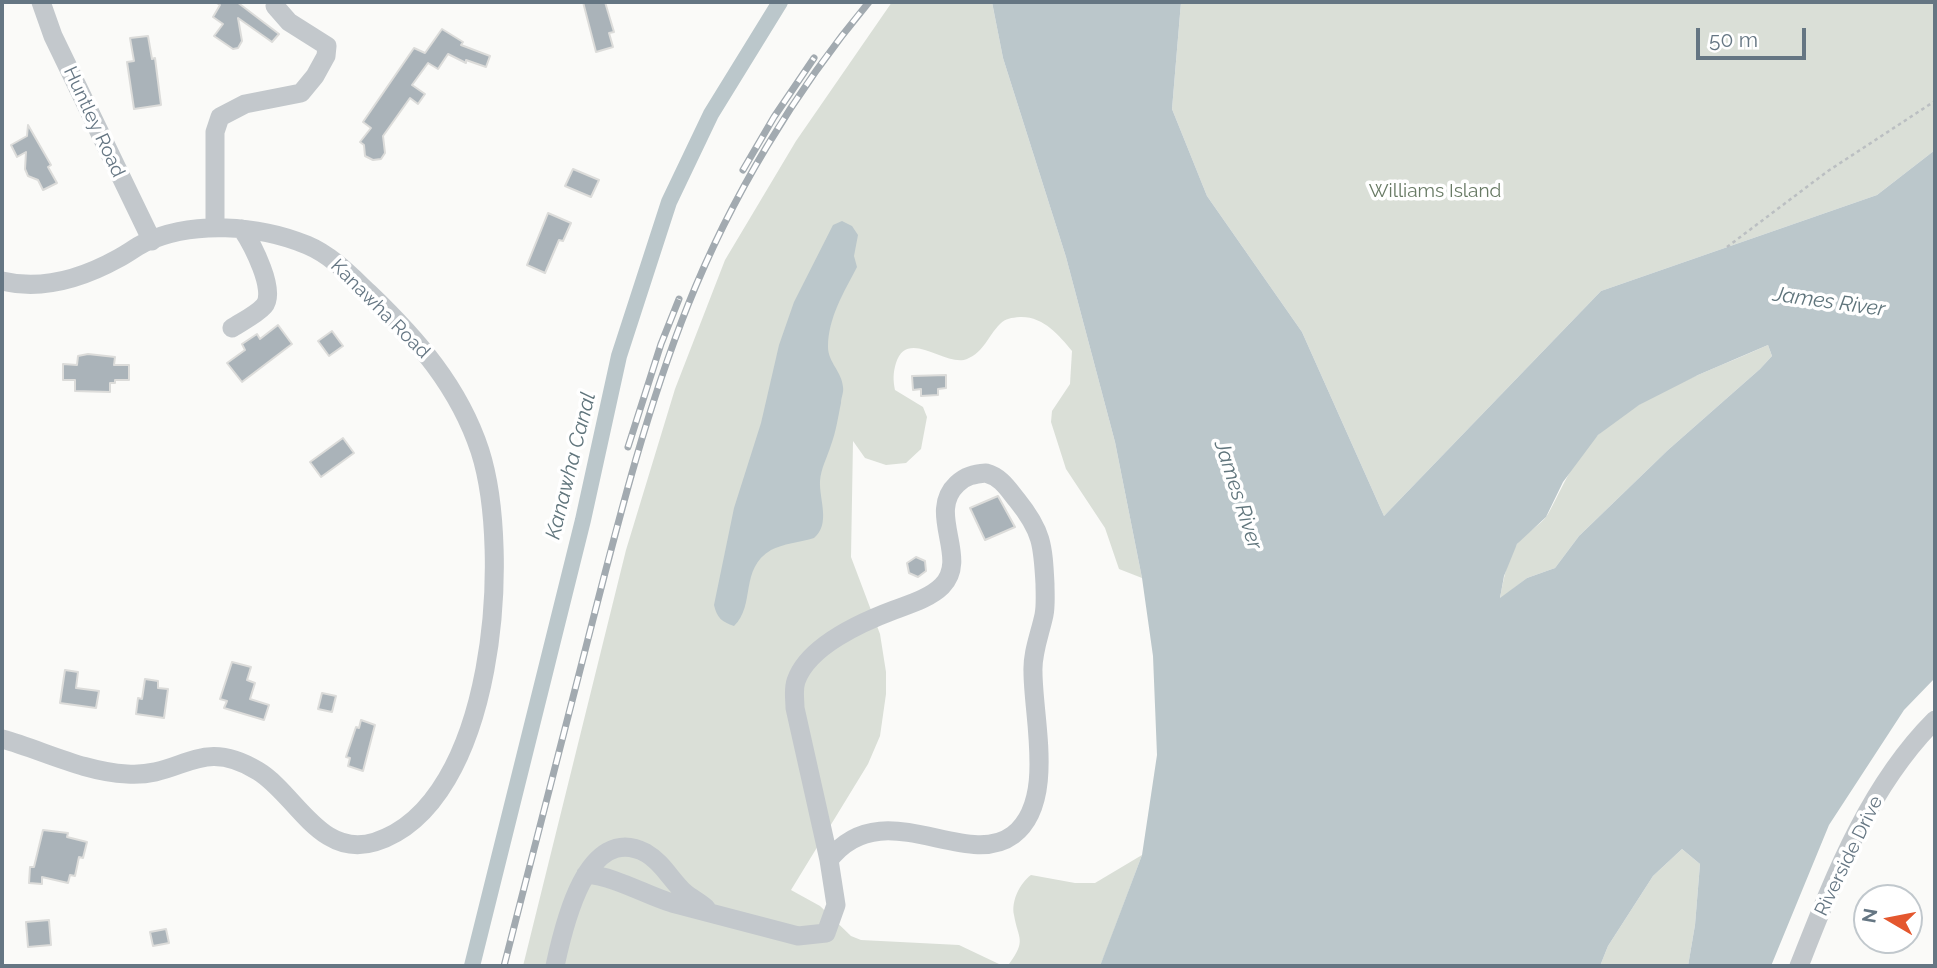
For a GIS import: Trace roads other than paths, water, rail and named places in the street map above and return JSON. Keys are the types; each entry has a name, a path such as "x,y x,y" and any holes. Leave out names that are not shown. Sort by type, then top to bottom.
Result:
{"street":[{"name":"Huntley Road","path":"41,2 53,36 152,241"},
{"path":"215,228 215,132 220,117 245,104 301,93 316,76 327,56 327,46 289,22 275,6"},
{"name":"Kanawha Road","path":"2,281 29,285 62,282 99,268 152,241 186,231 242,229 308,245 346,271 414,338 438,369 464,411 481,454 489,488 495,539 495,595 491,632 474,712 462,750 451,774 429,803 393,835 373,843 346,842 316,828 263,774 223,755 210,755 138,775 72,762 2,739"},
{"path":"232,328 265,305 268,294 254,246 242,229"},
{"path":"586,874 611,878 672,903 798,936 826,933 836,905 829,860 795,708 795,683 810,659 846,633 878,616 917,601 942,586 951,570 946,522 948,496 961,480 974,474 993,475 1001,481 1031,519 1043,546 1046,604 1032,669 1039,772 1032,808 1014,834 992,845 972,844 916,832 890,832 858,836 844,843 829,860"},
{"name":"Riverside Drive","path":"1799,966 1855,833 1879,792 1919,737 1935,720"},
{"path":"555,966 566,919 575,893 586,874 603,856 624,848 635,849 656,860 684,892 713,912"}],"water":[{"name":"James River","path":"992,2 1181,2 1172,109 1207,196 1302,332 1384,516 1601,291 1877,195 1935,150 1935,678 1904,710 1829,825 1771,966 1688,966 1695,925 1700,864 1682,849 1653,876 1608,946 1600,966 1100,966 1142,855 1157,755 1153,656 1142,578 1115,442 1066,257 1003,58","holes":["1768,345 1772,356 1668,450 1579,536 1555,568 1527,578 1500,598 1504,576 1517,544 1546,517 1563,482 1598,435 1639,405 1698,375"]},
{"path":"842,221 852,226 858,235 854,256 857,267 838,306 829,336 829,352 843,389 834,435 821,476 822,526 814,538 775,548 761,558 751,577 745,608 734,626 721,619 714,605 734,508 761,423 779,345 794,302 833,225"}],"waterway":[{"name":"Kanawha Canal","path":"472,966 583,520 619,356 669,202 711,114 780,2"}],"railway":[{"path":"504,966 621,512 658,387 688,305 724,225 767,146 816,72 869,2"},
{"path":"743,170 774,117 814,58"},
{"path":"628,447 661,344 679,299"}],"park label":[{"name":"Williams Island","path":"1435,191"}]}
